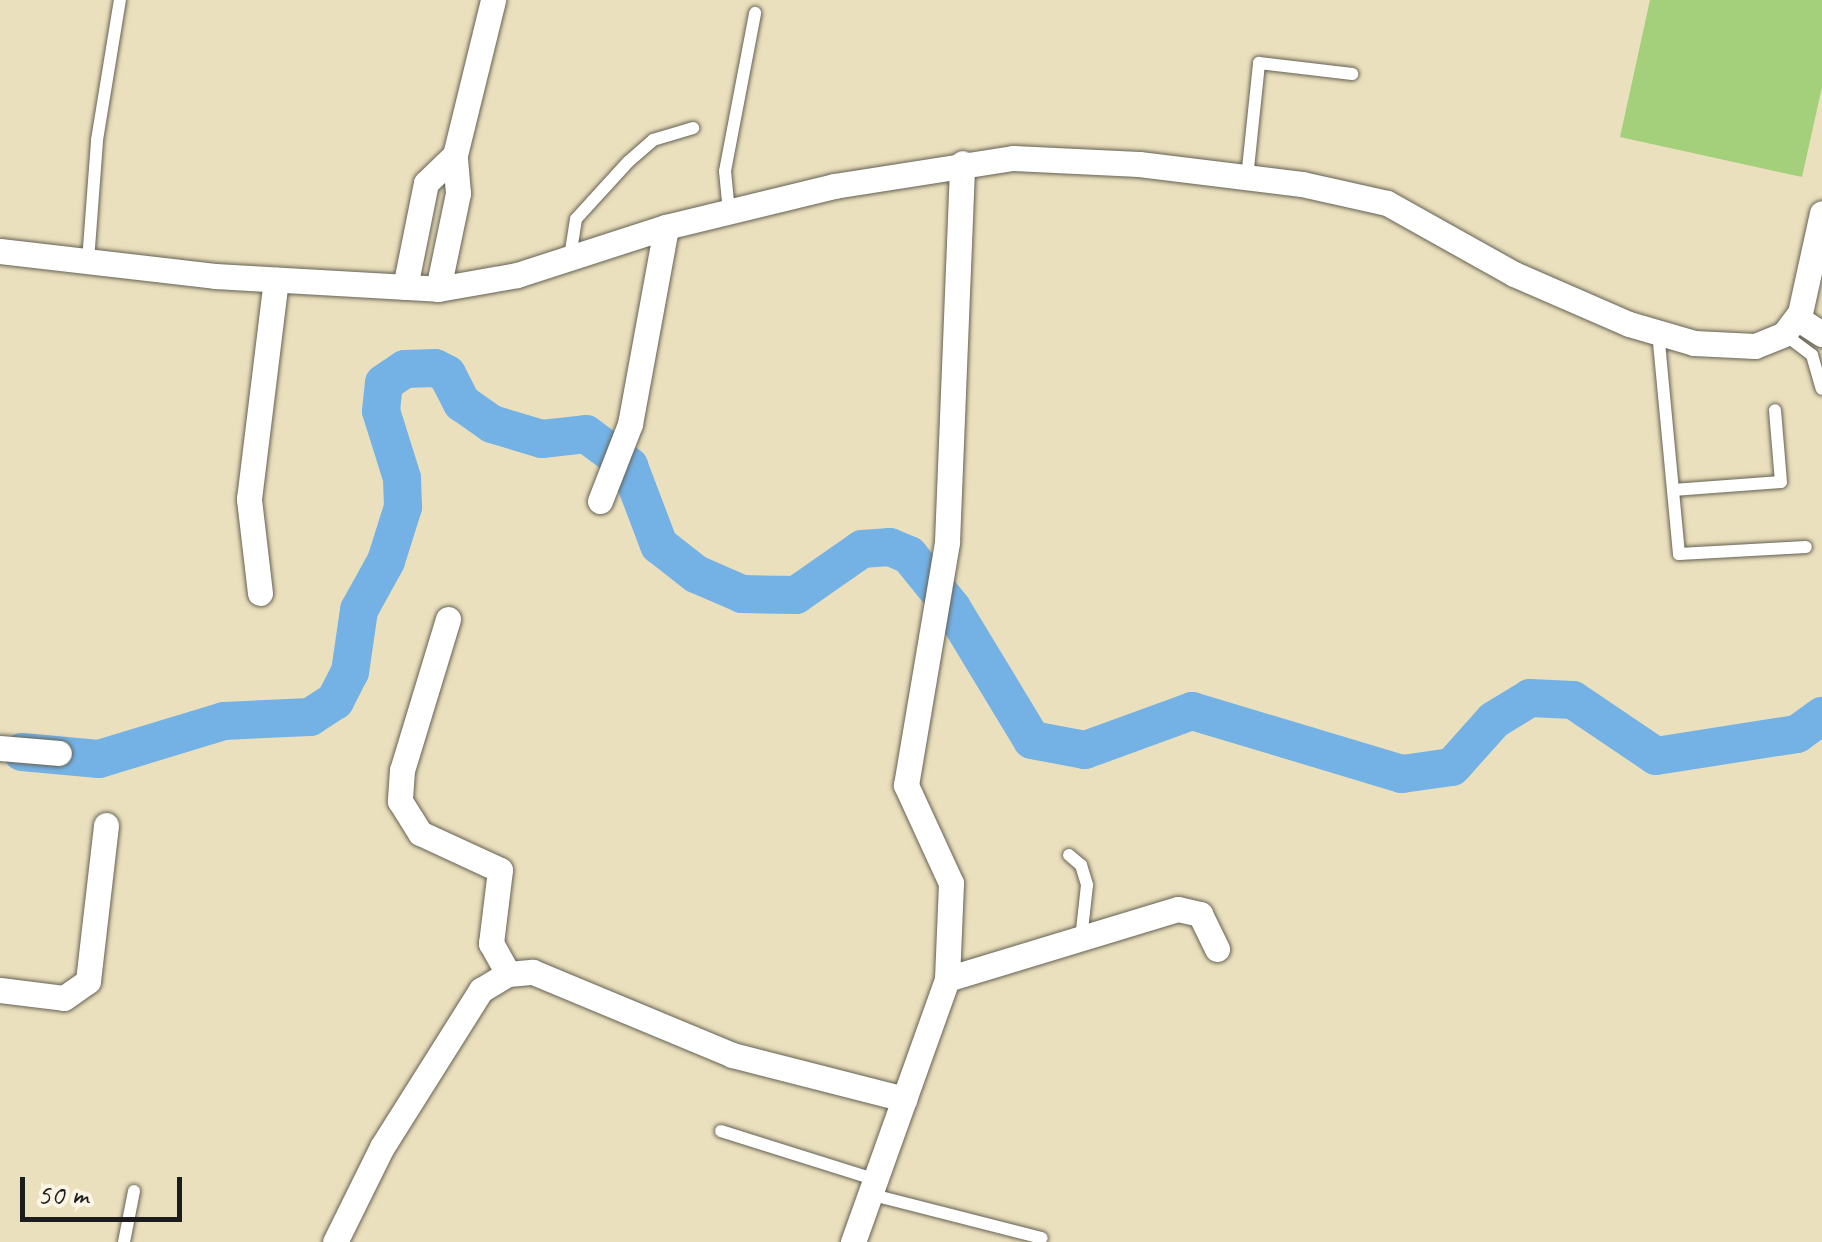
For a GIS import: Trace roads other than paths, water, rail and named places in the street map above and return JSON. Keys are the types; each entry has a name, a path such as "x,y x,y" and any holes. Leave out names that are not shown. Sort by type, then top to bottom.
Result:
{"street":[{"path":"449,288 458,193 455,155 492,0"},
{"path":"405,287 426,183 455,155"},
{"path":"0,251 276,280 449,288 517,275 666,227 730,212 962,163 1013,158 1247,178 1387,203 1514,274 1658,332 1724,347 1755,346 1790,326 1821,227"},
{"path":"852,1242 876,1188 947,978 951,883 906,784 947,542 962,163"},
{"path":"600,501 614,474 630,424 666,227"},
{"path":"260,594 248,499 276,280"},
{"path":"1790,326 1822,334"},
{"path":"448,619 402,770 400,801 420,834 500,870 491,943 508,974"},
{"path":"0,748 59,753"},
{"path":"0,990 64,998 88,980 106,825"},
{"path":"947,978 1178,909 1200,914 1216,949"},
{"path":"336,1242 382,1147 481,990 508,974 533,972 732,1055 904,1099"}],"lane":[{"path":"88,261 97,140 120,0"},
{"path":"730,212 725,171 756,14"},
{"path":"1247,178 1259,63 1352,74"},
{"path":"570,257 576,218 628,162 653,140 693,128"},
{"path":"1790,326 1812,355 1822,389"},
{"path":"1658,332 1680,554 1806,548"},
{"path":"1673,490 1781,482 1775,410"},
{"path":"1069,856 1081,865 1087,885 1081,939"},
{"path":"721,1131 876,1188 1042,1238"},
{"path":"124,1242 134,1192"}],"waterway":[{"path":"22,752 99,759 224,721 310,717 335,701 350,672 359,610 386,561 403,507 402,478 381,411 384,383 405,369 435,368 447,374 462,403 492,424 542,439 586,434 629,466 659,545 696,574 742,594 796,595 862,549 890,547 909,555 952,608 1032,740 1085,750 1192,711 1402,774 1452,767 1494,720 1530,698 1573,700 1656,756 1797,734 1822,716"}]}
